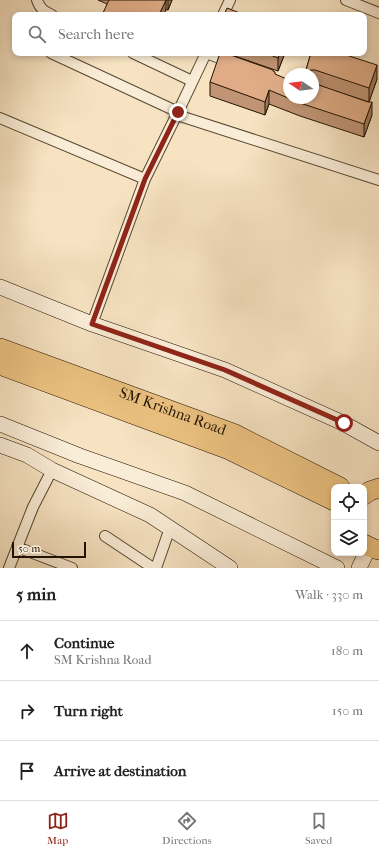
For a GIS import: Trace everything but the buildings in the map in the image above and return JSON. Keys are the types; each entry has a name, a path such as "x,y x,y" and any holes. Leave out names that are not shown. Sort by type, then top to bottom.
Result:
{"highway":[{"name":"SM Krishna Road","path":"0,348 235,434 334,484"},
{"name":"SM Krishna Road","path":"0,365 227,449 331,500"},
{"path":"367,493 379,488"}],"street":[{"path":"37,0 39,6 45,12"},
{"path":"224,12 230,0"},
{"path":"346,0 379,13"},
{"path":"57,56 178,113 379,180"},
{"path":"139,56 192,81"},
{"path":"92,324 145,179 204,56"},
{"path":"214,56 240,65"},
{"path":"0,118 145,179"},
{"path":"0,286 92,324 225,370 344,423 379,443"},
{"path":"0,424 80,456 185,493 337,568"},
{"path":"0,445 27,455 52,470 150,515 230,568"},
{"path":"9,568 33,507 52,470"},
{"path":"105,536 154,568 170,528"},
{"path":"17,547 72,568"},
{"path":"359,568 371,547"}],"route":[{"path":"178,112 145,179 92,324 225,370 344,423"}]}
